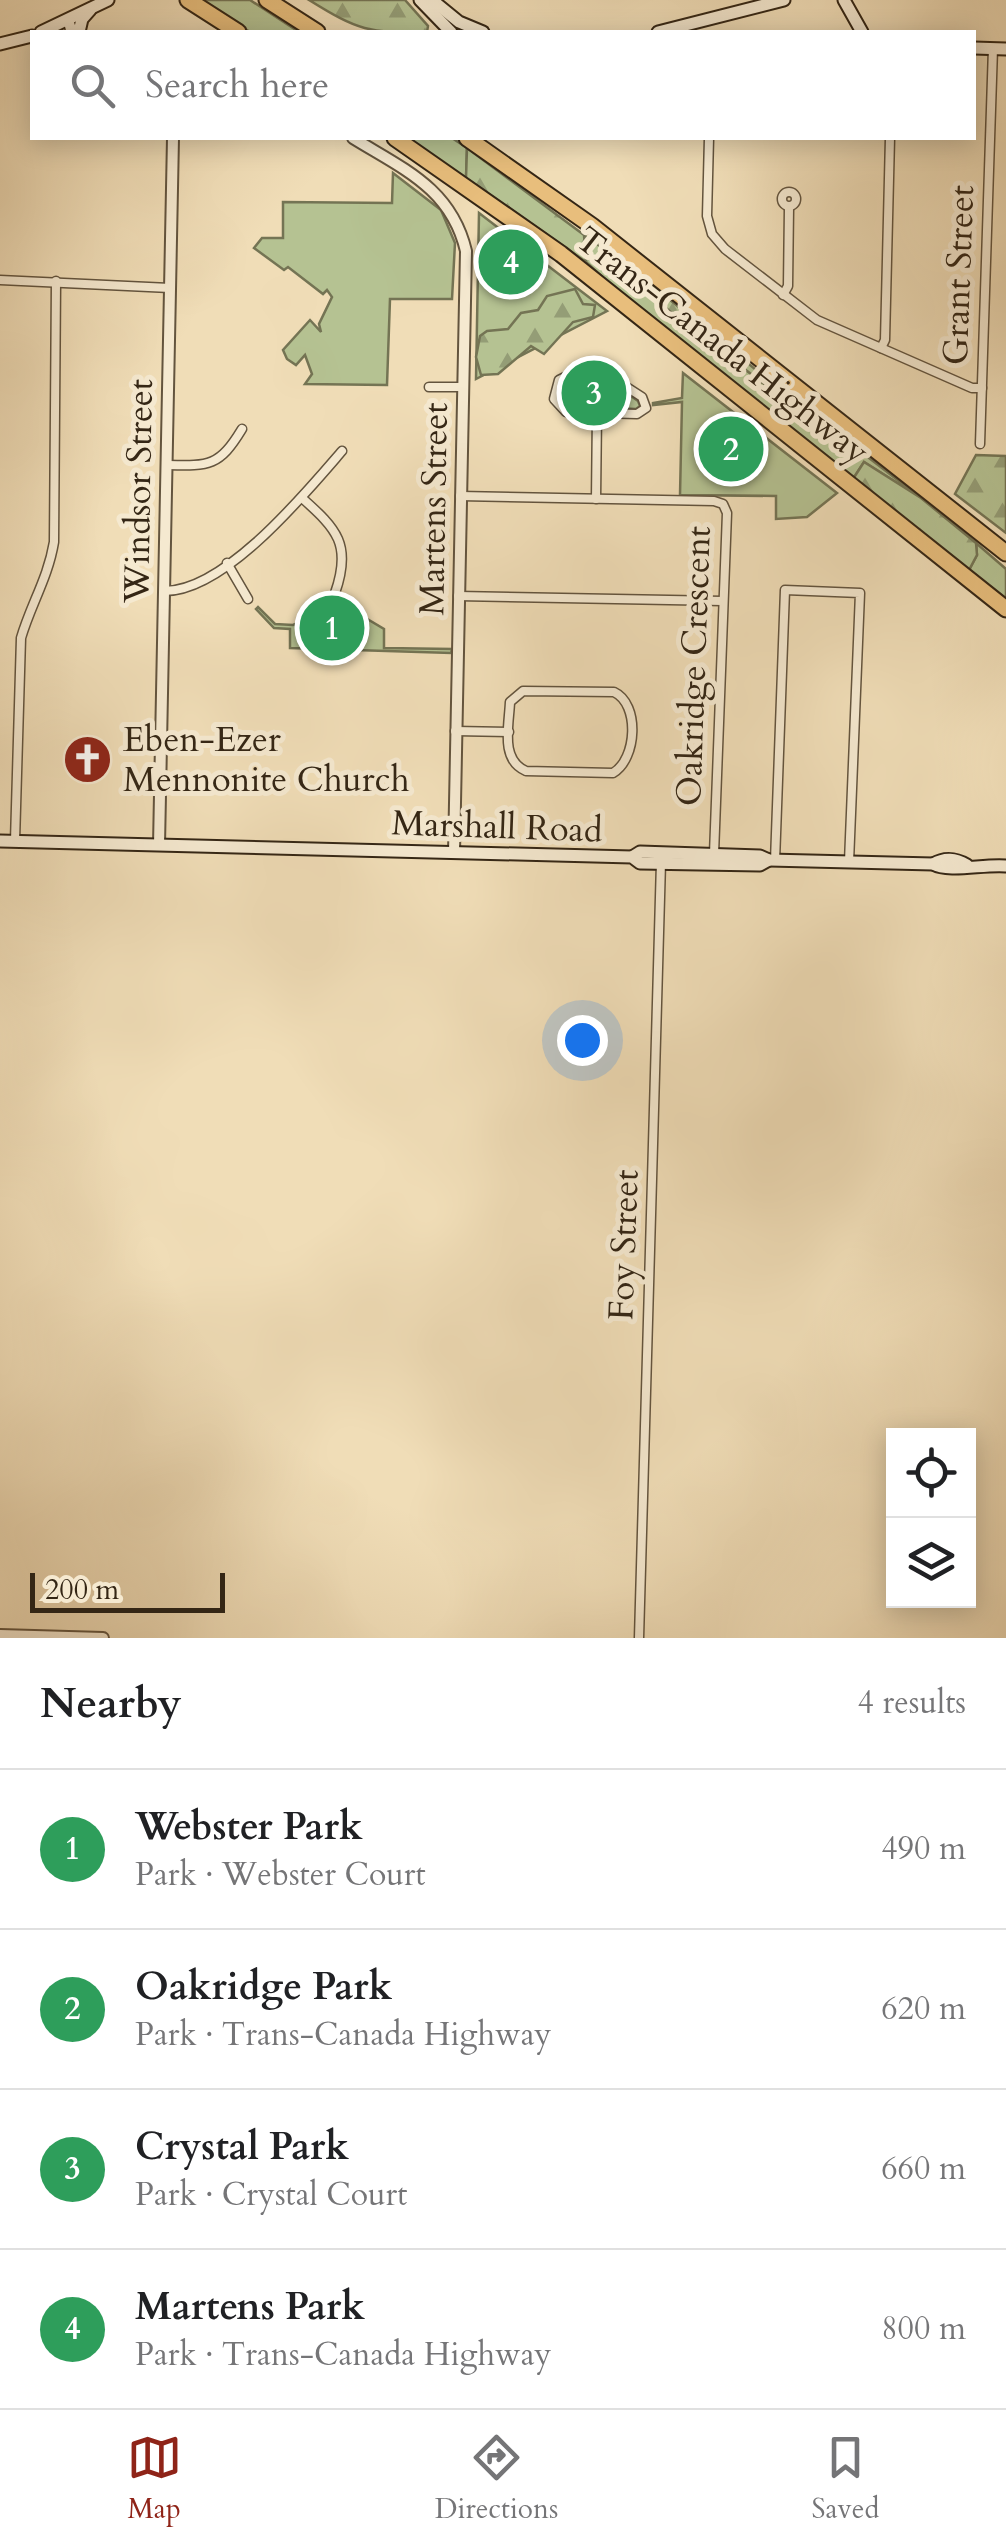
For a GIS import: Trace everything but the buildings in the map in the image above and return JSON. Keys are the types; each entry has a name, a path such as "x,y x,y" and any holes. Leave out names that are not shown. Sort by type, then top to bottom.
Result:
{"highway":[{"path":"188,0 235,30"},
{"path":"267,0 314,30"},
{"name":"Trans-Canada Highway","path":"398,140 561,254 1006,609"},
{"name":"Trans-Canada Highway","path":"470,140 592,226 1006,553"}],"main road":[{"path":"73,28 94,7 108,0"},
{"path":"420,0 449,30"},
{"path":"432,0 459,22 478,30"},
{"path":"666,30 784,0"},
{"path":"844,0 858,30"},
{"path":"2,44 30,37"},
{"path":"2,44 30,48"},
{"name":"Marshall Road","path":"0,841 632,857 640,852 661,858 760,865 772,860"},
{"name":"Marshall Road","path":"661,858 714,854 772,860 933,864 942,859 967,865 1006,866"}],"street":[{"name":"Grant Street","path":"980,444 999,48"},
{"name":"Windsor Street","path":"158,845 173,140"},
{"name":"Martens Street","path":"356,140 422,180 451,210 466,251 454,853"},
{"path":"708,140 706,216 712,234 725,249 817,320 972,388 982,388"},
{"path":"881,348 890,140"},
{"path":"783,295 788,283 789,208"},
{"path":"0,280 170,288"},
{"path":"15,841 21,638 50,570 54,542 56,281"},
{"path":"591,364 645,402 646,408 637,414 597,413 560,409 554,399 559,380 591,364"},
{"path":"429,386 462,387"},
{"path":"596,499 597,413"},
{"path":"166,465 214,463 228,451 242,429"},
{"path":"164,591 190,587 268,532 342,451"},
{"name":"Oakridge Crescent","path":"460,496 724,504 727,513 714,854"},
{"path":"302,498 328,521 342,548 342,573 335,593"},
{"path":"226,563 248,599"},
{"path":"772,860 784,590 860,593 848,862"},
{"path":"458,596 724,600"},
{"path":"523,692 614,692 625,697 630,708 629,756 624,767 613,773 526,771 514,766 509,756 509,732 510,702 523,692"},
{"path":"455,731 509,732"},
{"name":"Foy Street","path":"639,1638 661,858"},
{"path":"0,1635 104,1638"}],"green space":[{"path":"200,0 250,0 296,30 247,30"},
{"path":"309,0 405,0 428,26 427,30 378,30 340,18"},
{"path":"409,140 455,140 467,148 466,178"},
{"path":"467,148 584,235 586,262 466,178"},
{"path":"393,173 441,210 455,243 452,299 390,299 387,385 305,384 312,374 305,355 296,365 283,350 310,320 321,332 319,324 332,297 327,290 323,294 288,267 284,270 254,248 262,238 283,238 283,202 392,203"},
{"path":"479,213 607,311 476,379"},
{"path":"584,235 632,269 630,277 772,390 782,391 921,498 864,462 853,479 609,283 586,262"},
{"path":"632,269 782,391 772,390 680,320 630,277"},
{"path":"575,289 583,304 595,305 593,317 573,322 544,354 531,346 498,374 481,375 476,357 480,336 487,331 508,329 521,313 538,310 547,296"},
{"path":"586,370 597,372 640,406 636,409 563,405 562,385"},
{"path":"683,373 837,493 807,517 776,519 776,496 680,495 682,402 653,403 682,398"},
{"path":"976,455 1006,456 1006,533 955,494"},
{"path":"864,462 921,498 976,543 977,555 969,570 853,479"},
{"path":"976,543 1006,569 1006,599 969,570 977,555"},
{"path":"342,604 384,629 384,648 452,649 451,653 290,648 290,629 274,628 256,609 275,624 293,625"}],"place":[{"name":"Martens Park","path":"511,262"},
{"name":"Crystal Park","path":"594,393"},
{"name":"Oakridge Park","path":"731,449"},
{"name":"Webster Park","path":"332,628"},
{"name":"Eben-Ezer Mennonite Church","path":"88,759"}]}
